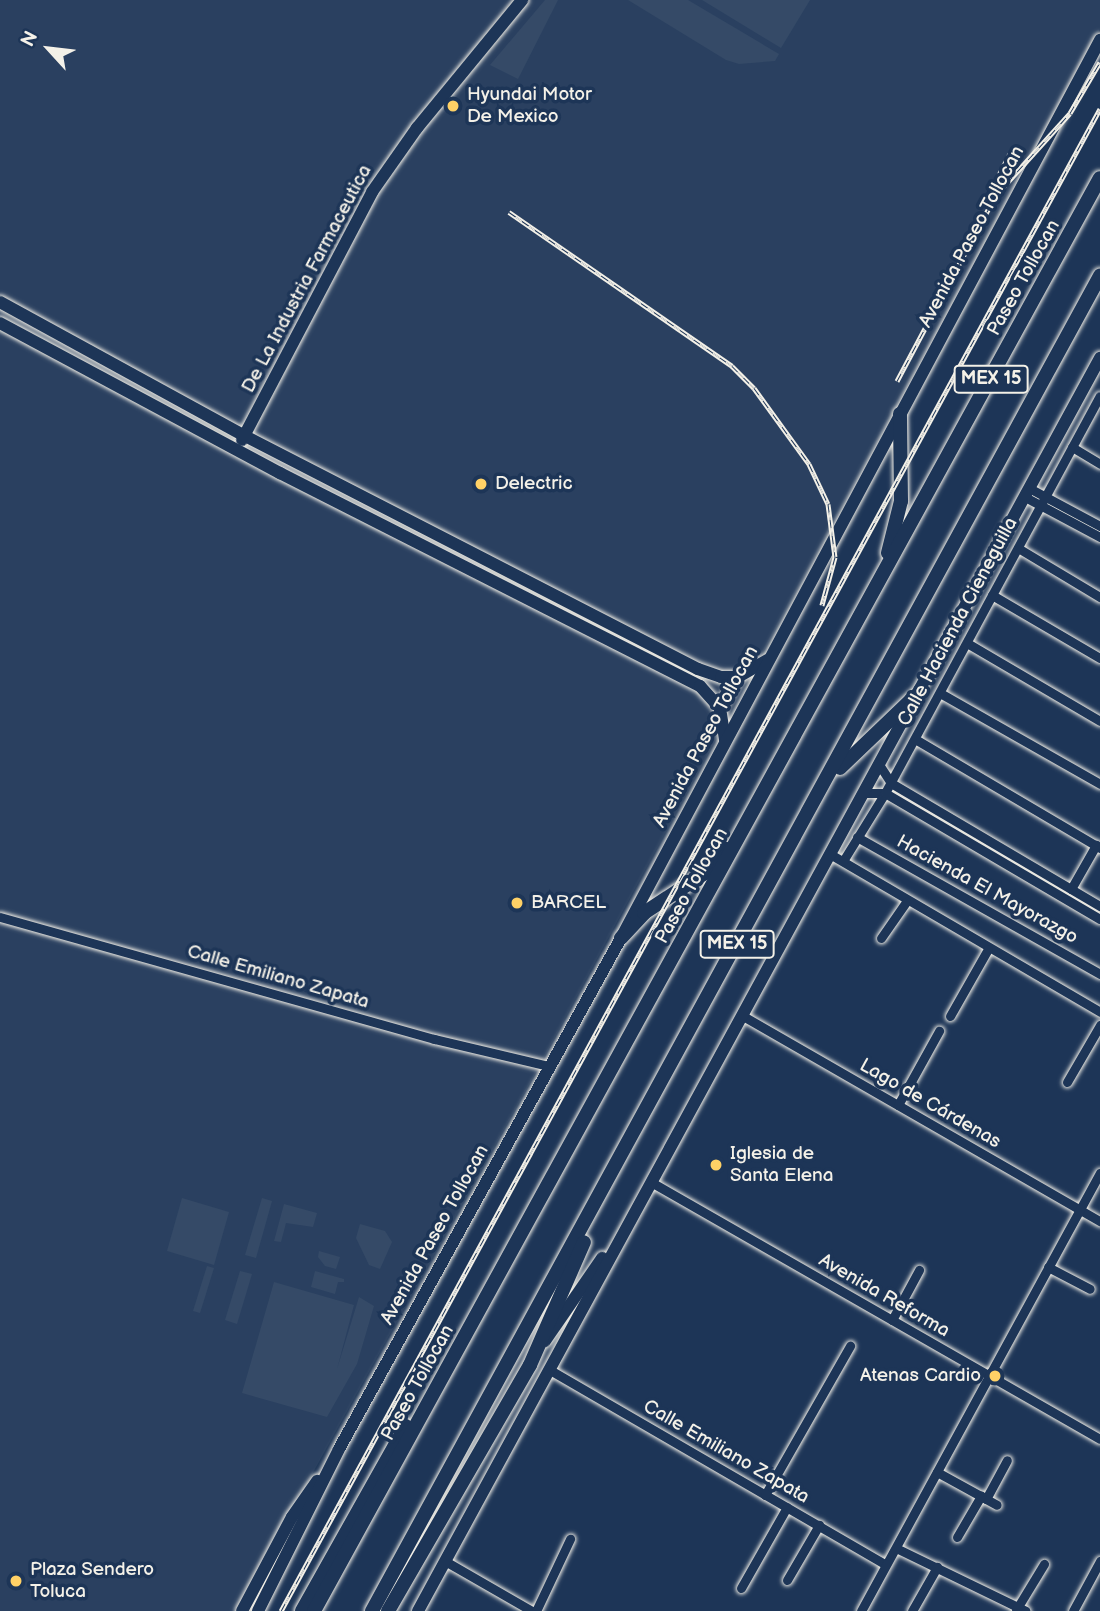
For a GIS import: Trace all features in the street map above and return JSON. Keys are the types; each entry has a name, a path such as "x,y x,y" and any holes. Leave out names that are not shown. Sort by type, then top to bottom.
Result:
{"highway":[{"name":"Paseo Tollocan","path":"314,1611 743,834 1100,178"},
{"name":"MEX 15","path":"372,1611 586,1223 1100,276"},
{"path":"882,579 901,501 900,414"},
{"path":"821,790 869,737 915,696"},
{"path":"621,938 644,913 705,873 743,834"},
{"path":"388,1611 530,1365 576,1263 586,1223"},
{"path":"302,1611 405,1428 436,1391"}],"main road":[{"name":"De La Industria Farmaceutica","path":"236,450 372,192 417,128 523,0"},
{"name":"Avenida Paseo Tollocan","path":"258,1611 339,1449 621,938 1100,40"},
{"path":"0,302 244,436 457,544 576,614 637,646 701,686 720,708 726,727 722,749"},
{"path":"0,323 236,450 449,557 576,614"},
{"path":"418,1609 880,766 915,696 1100,358"},
{"path":"637,646 709,674 738,677"},
{"path":"720,708 738,677 770,657"},
{"path":"530,1365 622,1234"},
{"name":"Avenida Paseo Tollocan","path":"242,1611 292,1517 339,1449"}],"street":[{"name":"Calle Hacienda Cieneguilla","path":"843,862 891,783 1100,398"},
{"path":"1072,447 1100,464"},
{"path":"1027,492 1100,537"},
{"path":"1043,501 1100,526"},
{"path":"449,557 457,544"},
{"path":"1018,548 1100,597"},
{"path":"992,595 1100,658"},
{"path":"967,643 1100,721"},
{"path":"940,693 1100,784"},
{"path":"915,738 1098,846 1072,889"},
{"path":"880,766 891,783 1100,906"},
{"path":"865,793 885,793 1100,919"},
{"name":"Hacienda El Mayorazgo","path":"857,837 1100,974"},
{"path":"998,859 1004,850"},
{"path":"831,854 906,902 1100,1012"},
{"path":"881,938 906,902"},
{"name":"Calle Emiliano Zapata","path":"0,917 434,1039 548,1066"},
{"path":"950,1016 988,949"},
{"name":"Lago de Cárdenas","path":"743,1016 1100,1221"},
{"path":"1067,1082 1100,1025"},
{"path":"898,1105 939,1031"},
{"path":"861,1611 1100,1174"},
{"name":"Avenida Reforma","path":"651,1182 1100,1438"},
{"path":"1048,1267 1090,1289"},
{"path":"892,1320 919,1270"},
{"path":"765,1494 850,1346"},
{"name":"Calle Emiliano Zapata","path":"550,1370 886,1565"},
{"path":"957,1537 1007,1460"},
{"path":"937,1472 997,1505"},
{"path":"741,1588 787,1507"},
{"path":"787,1580 819,1525"},
{"path":"445,1561 534,1611 570,1539"},
{"path":"896,1548 1020,1610 1044,1564"},
{"path":"1073,1611 1100,1561"},
{"path":"912,1611 937,1567"}],"shaded area":[{"path":"0,0 1100,0 1100,29 538,1068 236,1611 0,1611"},
{"path":"545,0 558,0 518,79 490,65"},
{"path":"628,0 688,0 779,54 775,61 739,64 726,60"},
{"path":"702,0 810,0 781,48"},
{"path":"182,1198 229,1212 214,1265 167,1251"},
{"path":"262,1198 272,1201 256,1258 245,1255"},
{"path":"284,1204 317,1213 313,1227 286,1223 281,1242 274,1241"},
{"path":"360,1224 385,1231 392,1242 380,1269 369,1265 356,1238"},
{"path":"319,1251 340,1257 336,1269 325,1266 318,1257"},
{"path":"207,1266 214,1268 200,1313 193,1311"},
{"path":"240,1271 252,1274 237,1324 225,1320"},
{"path":"315,1271 344,1279 344,1282 338,1282 335,1294 311,1287"},
{"path":"274,1282 354,1305 337,1369 359,1297 374,1306 357,1364 327,1417 242,1393"}],"railway":[{"path":"897,381 996,195 1070,113 1100,62"},
{"path":"281,1611 1100,109"},
{"path":"996,181 1011,152"},
{"path":"509,212 732,366 754,388 809,464 828,504 835,557 822,605"}],"place":[{"name":"Hyundai Motor De Mexico","path":"453,106"},
{"name":"Delectric","path":"481,484"},
{"name":"BARCEL","path":"517,903"},
{"name":"Iglesia de Santa Elena","path":"716,1165"},
{"name":"Atenas Cardio","path":"995,1376"},
{"name":"Plaza Sendero Toluca","path":"16,1581"}]}
